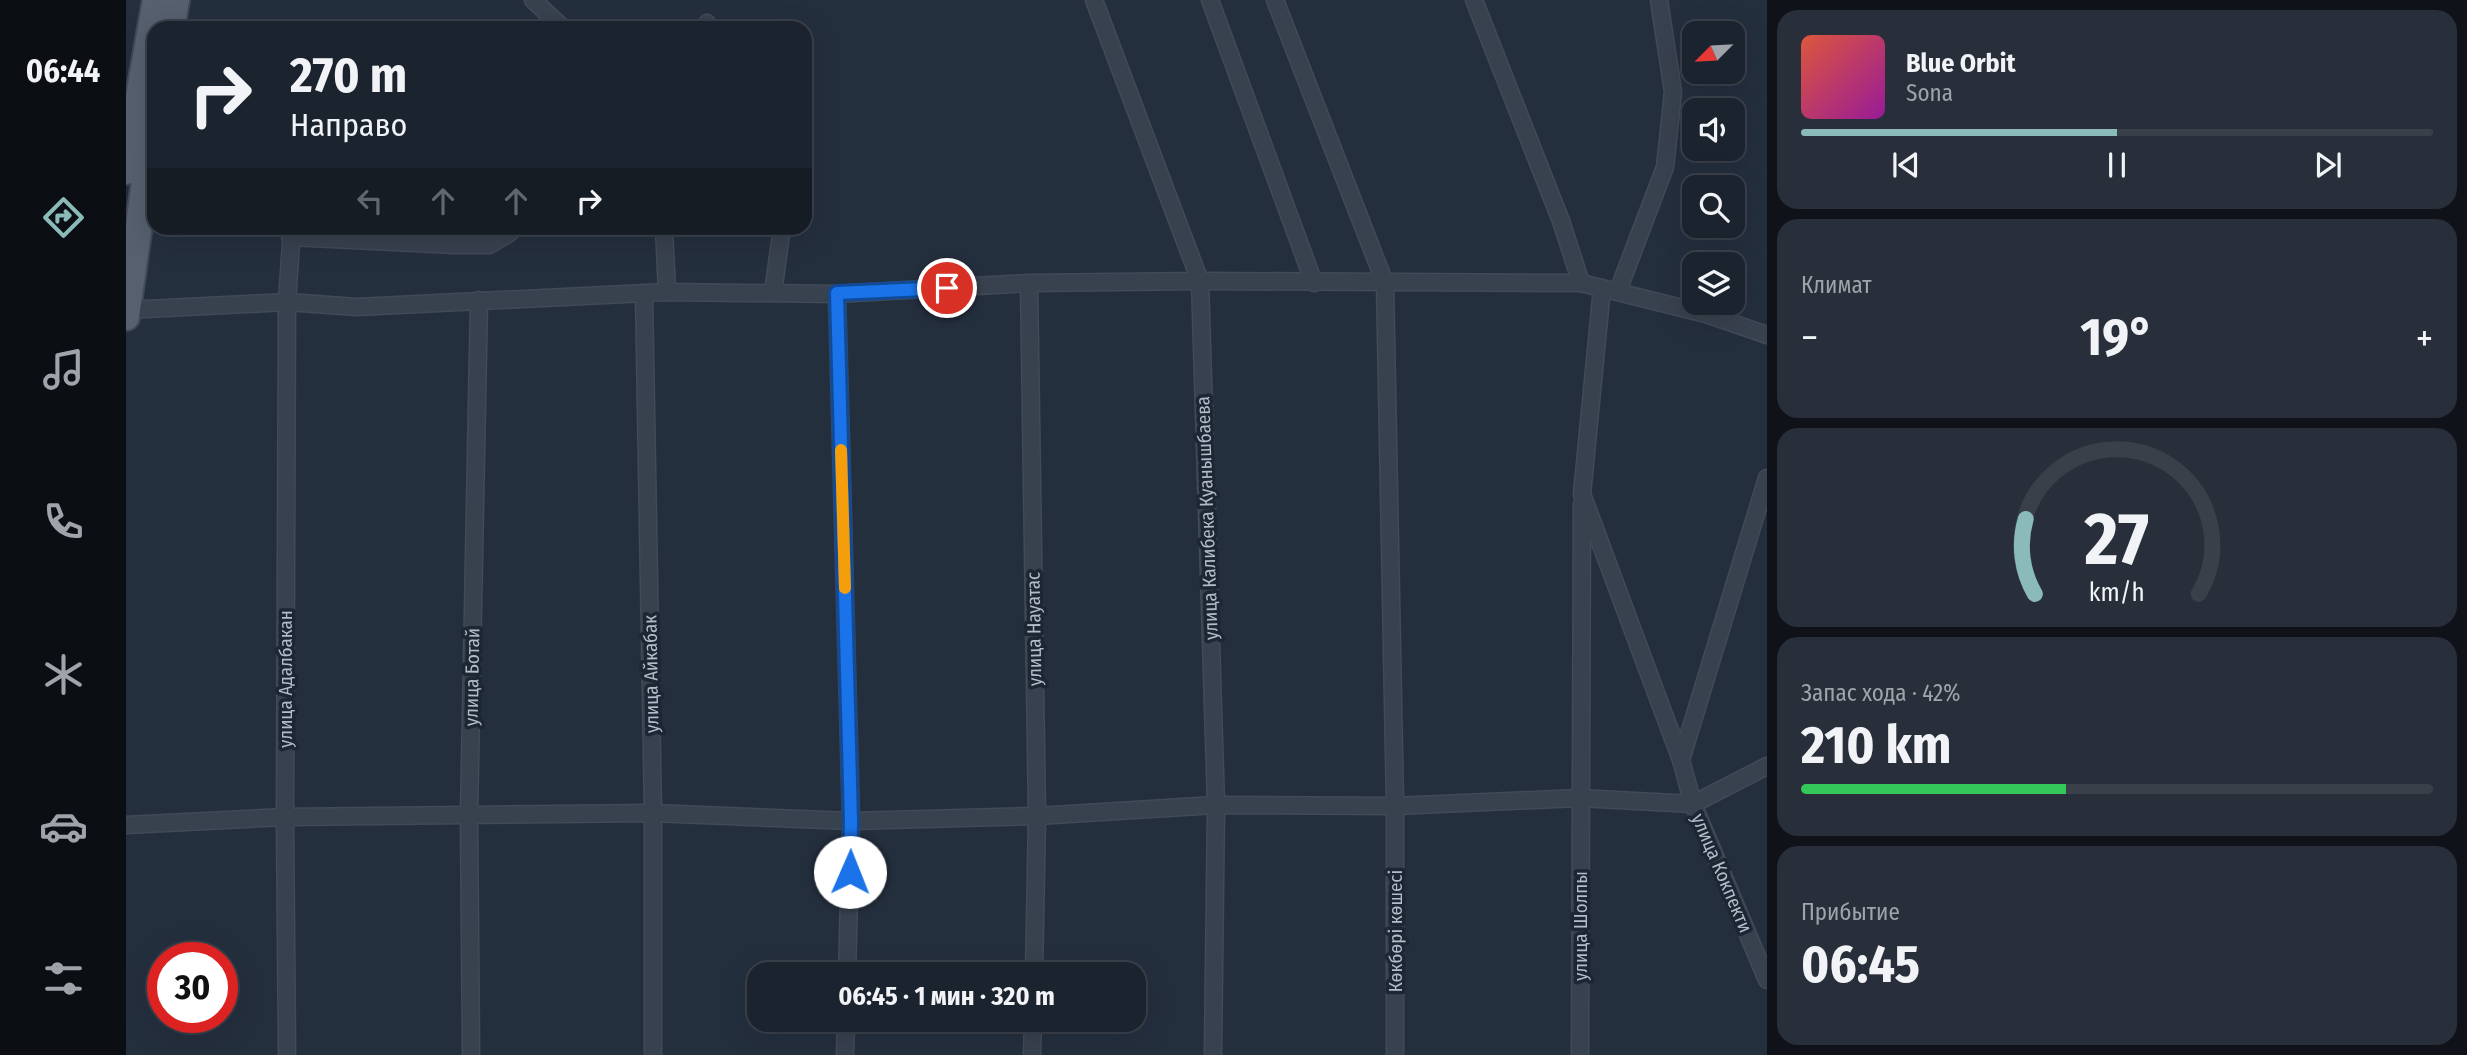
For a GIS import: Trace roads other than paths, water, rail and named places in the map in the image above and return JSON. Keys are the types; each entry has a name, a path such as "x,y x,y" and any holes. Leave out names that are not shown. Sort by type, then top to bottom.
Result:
{"main road":[{"path":"152,21 156,0"},
{"path":"172,21 176,0"},
{"path":"126,171 147,51"},
{"path":"126,317 147,166"}],"street":[{"path":"533,0 556,21"},
{"name":"улица Калибека Куанышбаева","path":"1094,0 1200,281 1216,804 1213,1055"},
{"path":"1210,0 1314,283"},
{"path":"1275,0 1385,283"},
{"path":"1474,0 1561,221 1581,283"},
{"name":"улица Шолпы","path":"1580,1055 1582,494 1610,289 1665,167 1673,92 1659,0"},
{"name":"улица Адалбакан","path":"287,1055 287,303 291,235"},
{"path":"329,235 455,245 489,245 506,235"},
{"path":"664,235 667,292"},
{"path":"773,293 781,235"},
{"path":"126,310 287,303 358,307 667,292 837,293 1029,283 1581,283 1706,314 1767,335"},
{"name":"улица Науатас","path":"1029,283 1037,816 1034,962"},
{"name":"Көкбөрі көшесі","path":"1385,283 1395,806 1395,1055"},
{"name":"улица Айкабак","path":"644,293 653,813 653,1055"},
{"path":"837,293 851,821 847,962"},
{"name":"улица Ботай","path":"471,1055 469,815 479,300"},
{"path":"1681,760 1767,478"},
{"name":"улица Кокпекти","path":"1582,494 1681,760 1693,804 1767,980"},
{"path":"126,825 285,817 653,813 851,821 1037,816 1216,804 1395,806 1580,797 1693,804 1767,766"},
{"path":"845,1055 846,1032"},
{"path":"1032,1032 1032,1055"}]}
